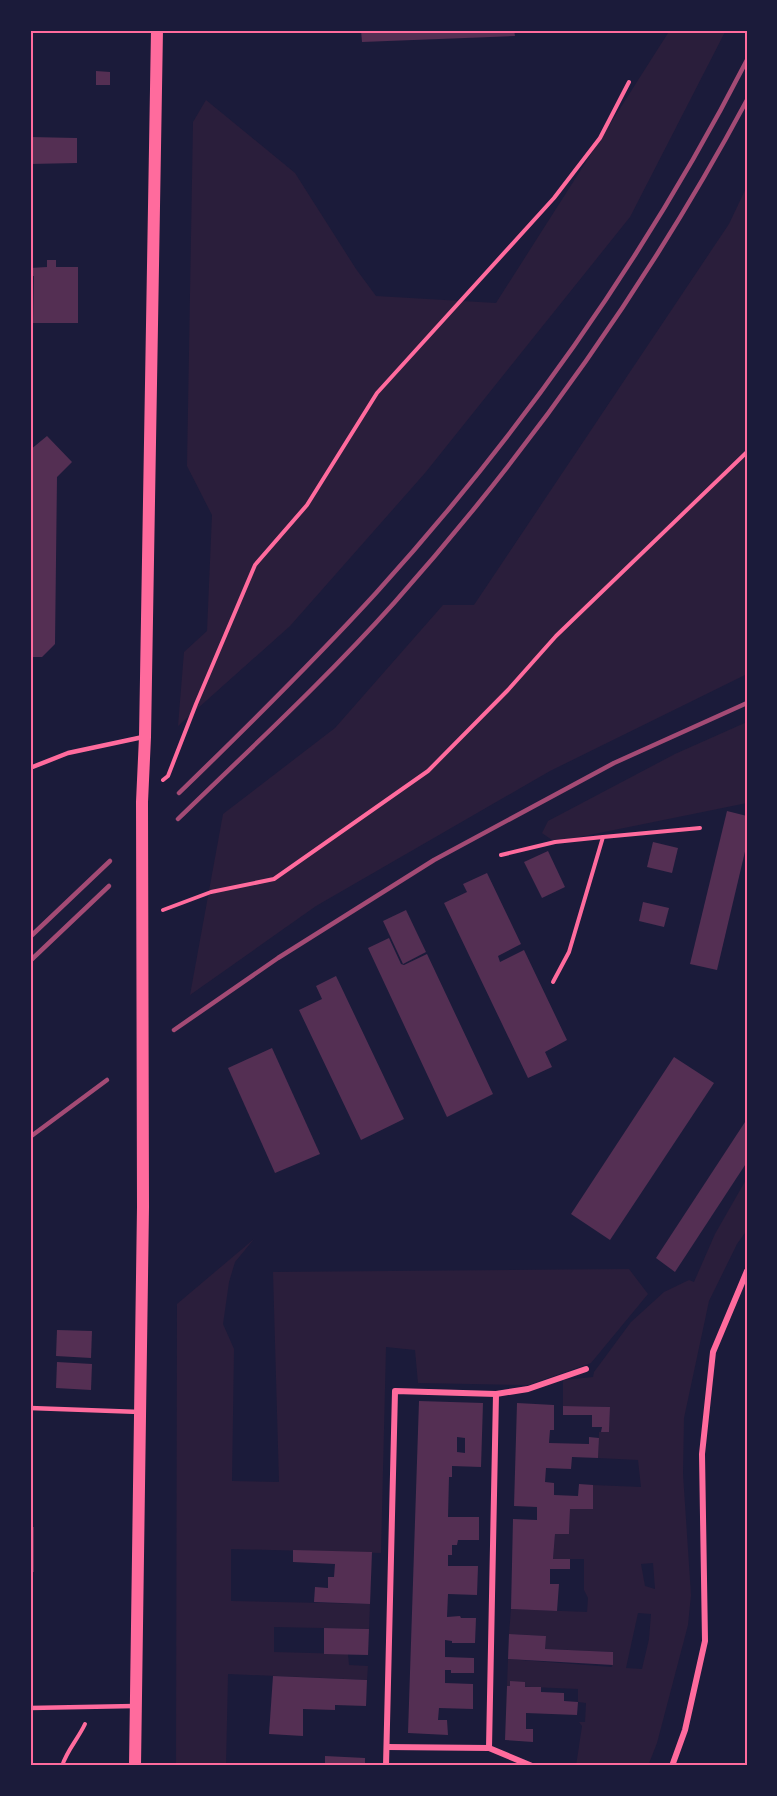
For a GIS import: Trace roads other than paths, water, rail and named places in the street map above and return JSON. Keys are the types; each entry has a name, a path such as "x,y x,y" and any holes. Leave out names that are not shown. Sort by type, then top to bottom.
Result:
{"main road":[{"path":"135,1766 143,1207 142,802 157,30"}],"street":[{"path":"672,1766 685,1730 705,1641 702,1454 713,1352 747,1271"},
{"path":"386,1766 395,1391 496,1394 528,1389 586,1369"},
{"path":"489,1748 496,1394"},
{"path":"387,1747 489,1748 532,1766"}],"lane":[{"path":"30,768 68,753 145,737"},
{"path":"30,1408 140,1412"},
{"path":"30,1708 135,1706"}],"railway":[{"path":"179,793 376,593 430,532 531,405 579,339 668,202 747,60"},
{"path":"178,819 342,659 394,603 493,485 540,424 629,298 710,167 747,100"},
{"path":"174,1030 278,958 434,860 614,763 747,703"},
{"path":"30,937 110,861"},
{"path":"30,961 109,886"},
{"path":"30,1137 107,1080"}]}
